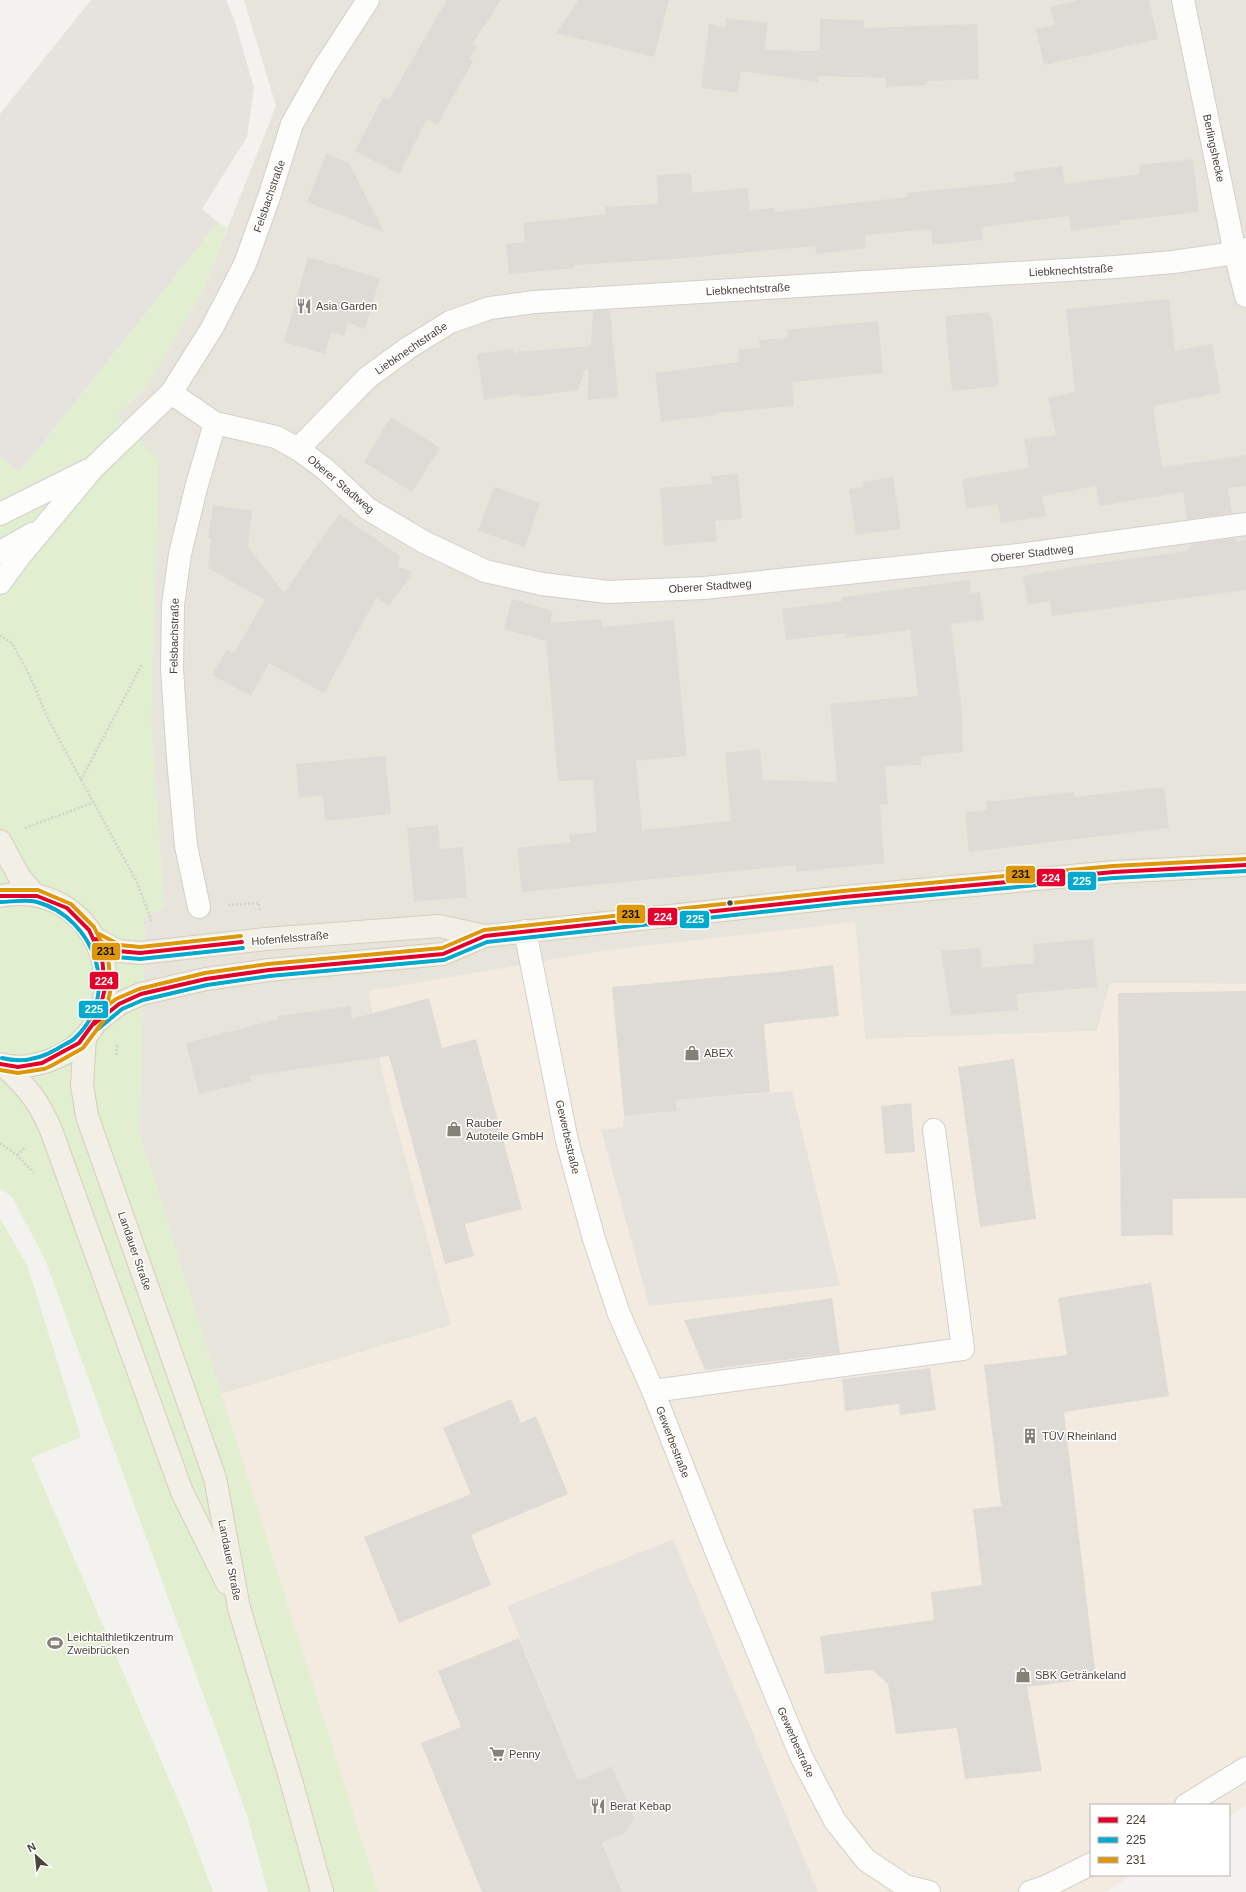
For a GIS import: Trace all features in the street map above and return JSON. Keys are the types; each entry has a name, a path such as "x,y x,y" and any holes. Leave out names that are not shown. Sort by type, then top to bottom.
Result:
{"main road":[{"path":"0,841 20,878 34,894"},
{"name":"Hofenfelsstraße","path":"2,1065 22,1066 40,1064 56,1058 71,1049 119,1004 141,994 206,979 269,970 443,954 485,936 525,931 844,897 1106,873 1246,865"},
{"path":"0,896 17,893 34,894 53,900 70,910 96,939 103,958 106,976 101,1009 90,1030"},
{"name":"Hofenfelsstraße","path":"96,939 118,951 140,953 252,941 439,926 485,936"},
{"name":"Landauer Straße","path":"90,1030 82,1085 88,1116 215,1478 239,1608"},
{"name":"Landauer Straße","path":"2,1065 28,1088 42,1109 51,1130 182,1492 239,1608"},
{"path":"239,1608 292,1784 322,1892"}],"street":[{"name":"Felsbachstraße","path":"0,583 94,467 170,393 212,328 245,264 270,194 292,124 322,71 368,0"},
{"name":"Berlingshecke","path":"1183,0 1241,251 1246,296"},
{"name":"Liebknechtstraße","path":"298,449 367,378 408,348 450,322 490,308 534,302 1116,267 1173,262 1241,251"},
{"path":"170,393 215,423"},
{"name":"Felsbachstraße","path":"199,907 186,846 178,767 172,668 173,605 180,554 196,488 215,423"},
{"name":"Oberer Stadtweg","path":"215,423 276,437 298,449 325,469 368,509 424,542 485,572 542,584 608,592 704,588 826,576 1019,555 1246,524"},
{"name":"Felsbachstraße","path":"0,514 94,467"},
{"name":"Felsbachstraße","path":"0,552 44,527"},
{"name":"Gewerbestraße","path":"525,931 567,1141 594,1239 619,1314 653,1391 716,1551 801,1756 835,1821 866,1860 906,1886 929,1892"},
{"path":"653,1391 963,1349 934,1130"},
{"path":"1188,1804 1246,1768"},
{"path":"1030,1892 1045,1887 1090,1864"}],"path":[{"path":"0,635 12,643 31,678 48,719 92,803 137,882 163,951"},
{"path":"81,781 143,661"},
{"path":"21,829 92,803"},
{"path":"114,1062 118,1040"}],"shaded area":[{"path":"91,0 226,0 235,22 254,88 247,137 202,209 218,222 19,473 0,456 0,114"},
{"path":"244,0 1246,0 1246,984 1110,983 1097,1031 865,1039 855,922 369,991 382,1071 451,1325 221,1394 139,1132 145,938 143,917 164,908 151,724 116,415 144,390 203,290 276,106"},
{"path":"855,922 865,1039 1097,1031 1110,983 1246,984 1246,1805 1230,1815 1230,1804 1090,1804 1090,1876 1130,1876 1105,1892 378,1892 221,1394 451,1325 382,1071 369,991 601,951"},
{"path":"792,1091 840,1286 649,1306 601,1130 623,1127 624,1116 677,1111 676,1100"},
{"path":"673,1539 818,1892 622,1892 602,1843 626,1833 634,1818 612,1766 578,1780 507,1606"}],"green space":[{"path":"218,222 227,228 203,290 144,390 116,415 159,460 151,724 164,908 143,917 145,938 139,1132 378,1892 268,1892 246,1812 46,1262 12,1196 0,1189 0,456 19,473"},
{"name":"Leichtalthletikzentrum Zweibrücken","path":"0,1218 27,1265 81,1437 31,1458 184,1814 213,1892 0,1892"}],"building":[{"path":"447,0 501,0 472,44 477,47 469,59 473,61 437,125 427,119 399,174 355,151 383,97 389,100"},
{"path":"579,0 669,0 654,57 556,33"},
{"path":"1080,0 1149,0 1158,39 1044,65 1036,29 1055,25 1050,7"},
{"path":"726,18 768,23 764,50 819,51 819,55 820,19 864,20 864,28 977,24 979,79 927,81 927,85 886,87 886,78 818,76 818,82 741,71 738,93 701,88 709,24 725,28"},
{"path":"326,154 349,163 384,232 307,202"},
{"path":"1193,159 1199,212 1119,221 1120,224 1071,231 1069,216 982,227 983,240 932,245 931,229 865,235 866,248 816,254 815,246 673,259 574,265 574,268 509,274 506,244 525,242 523,223 606,214 605,207 658,204 657,175 691,173 692,193 748,188 750,210 774,208 774,212 907,197 907,193 1016,182 1014,172 1062,166 1065,184 1140,174 1139,165"},
{"path":"308,257 380,278 365,329 348,323 344,336 331,332 325,354 284,342"},
{"path":"1169,299 1175,351 1212,344 1221,393 1153,406 1162,467 1246,455 1246,486 1228,488 1232,513 1187,520 1183,492 1099,506 1096,486 1042,496 1046,516 1001,523 998,504 966,509 962,479 1029,468 1024,439 1056,435 1048,398 1075,392 1066,309"},
{"path":"610,310 618,397 587,400 589,370 585,369 578,390 520,398 520,394 484,400 477,354 512,349 517,357 516,352 591,346 593,311"},
{"path":"988,312 989,317 992,317 999,386 952,391 945,316"},
{"path":"878,321 883,373 792,382 794,406 716,413 717,415 661,422 655,373 739,362 738,350 760,348 759,340 788,338 787,330"},
{"path":"391,417 440,448 412,492 364,462"},
{"path":"738,474 742,519 715,521 717,541 664,546 660,488 712,484 711,476"},
{"path":"893,477 901,529 856,535 849,489 864,487 863,482"},
{"path":"494,487 540,503 525,547 478,531"},
{"path":"213,505 252,511 248,547 284,593 339,514 400,556 398,567 413,572 389,606 376,598 324,693 269,663 251,696 212,675 227,649 234,653 265,600 208,568 211,538 208,537"},
{"path":"1236,538 1236,542 1246,540 1246,590 1052,616 1050,601 1028,605 1023,576 1078,566 1188,551 1187,549 1191,548 1190,544"},
{"path":"969,580 971,593 980,592 984,620 951,624 962,711 963,752 921,756 921,765 885,766 888,805 880,804 884,863 796,872 796,865 522,892 517,848 570,842 569,835 597,832 593,780 558,781 546,638 545,641 504,629 512,599 553,611 550,623 601,619 602,627 674,620 687,756 636,761 642,830 731,821 725,753 760,749 763,780 837,782 830,704 918,696 910,630 847,638 846,633 786,640 782,609 842,601 842,597"},
{"path":"385,756 391,814 325,821 323,795 299,798 296,764"},
{"path":"1164,787 1169,828 969,852 965,812 987,810 986,802 1074,792 1074,797"},
{"path":"438,825 440,849 463,847 467,897 414,902 407,828"},
{"path":"1093,939 1097,987 1016,994 1018,1010 951,1016 941,951 980,948 982,968 1035,963 1033,944"},
{"name":"ABEX","path":"833,965 839,1016 764,1024 770,1092 676,1100 677,1111 624,1116 612,987 778,972"},
{"path":"1246,991 1246,1198 1173,1199 1173,1235 1121,1236 1118,993"},
{"name":"Rauber Autoteile GmbH","path":"429,998 442,1048 476,1039 522,1209 465,1224 474,1256 445,1264 389,1056 250,1076 252,1081 199,1094 186,1043 278,1019 278,1016 350,1006 352,1019"},
{"path":"1014,1059 1036,1219 980,1227 958,1067"},
{"path":"911,1103 915,1152 885,1154 881,1106"},
{"path":"1151,1283 1169,1396 1064,1412 1096,1678 1027,1687 1042,1771 965,1779 957,1728 896,1734 888,1684 872,1670 825,1674 820,1636 934,1620 931,1592 982,1585 973,1509 1001,1506 984,1365 1067,1355 1058,1298"},
{"path":"832,1298 840,1353 705,1370 684,1320"},
{"path":"930,1368 936,1410 900,1415 899,1404 845,1411 842,1379"},
{"path":"511,1399 521,1423 536,1416 568,1494 471,1535 491,1585 399,1623 364,1537 471,1494 443,1428"},
{"name":"Penny","path":"519,1638 578,1780 612,1766 634,1818 626,1833 602,1843 622,1892 482,1892 421,1743 461,1727 438,1671"}],"transit line":[{"name":"231","path":"90,1019 116,999 139,989 205,973 268,964 442,948 484,930 843,891 1113,866 1246,859"},
{"name":"224","path":"94,1024 119,1004 141,994 206,979 269,970 443,954 485,936 844,897 1114,872 1246,865"},
{"name":"225","path":"98,1029 122,1009 143,1000 207,985 270,976 444,960 487,942 845,903 1114,878 1246,871"},
{"name":"231","path":"0,890 38,890 71,904 94,927 108,956 111,988 104,1020 83,1048 44,1069 18,1073 0,1070"},
{"name":"224","path":"0,896 37,896 67,908 89,930 102,958 105,988 98,1017 79,1043 42,1063 18,1067 0,1064"},
{"name":"225","path":"0,902 37,902 57,911 74,924 87,940 95,960 99,980 97,1000 89,1020 75,1038 51,1052 37,1058 23,1060 2,1058"},
{"name":"231","path":"99,934 120,945 140,947 241,936"},
{"name":"224","path":"96,939 118,951 140,953 242,942"},
{"name":"225","path":"93,944 116,957 140,959 243,948"}],"place":[{"name":"Asia Garden","path":"304,306"},
{"name":"ABEX","path":"692,1053"},
{"name":"Rauber Autoteile GmbH","path":"454,1129"},
{"name":"TÜV Rheinland","path":"1030,1436"},
{"name":"Leichtalthletikzentrum Zweibrücken","path":"55,1643"},
{"name":"SBK Getränkeland","path":"1023,1675"},
{"name":"Penny","path":"497,1754"},
{"name":"Berat Kebap","path":"598,1806"}]}
